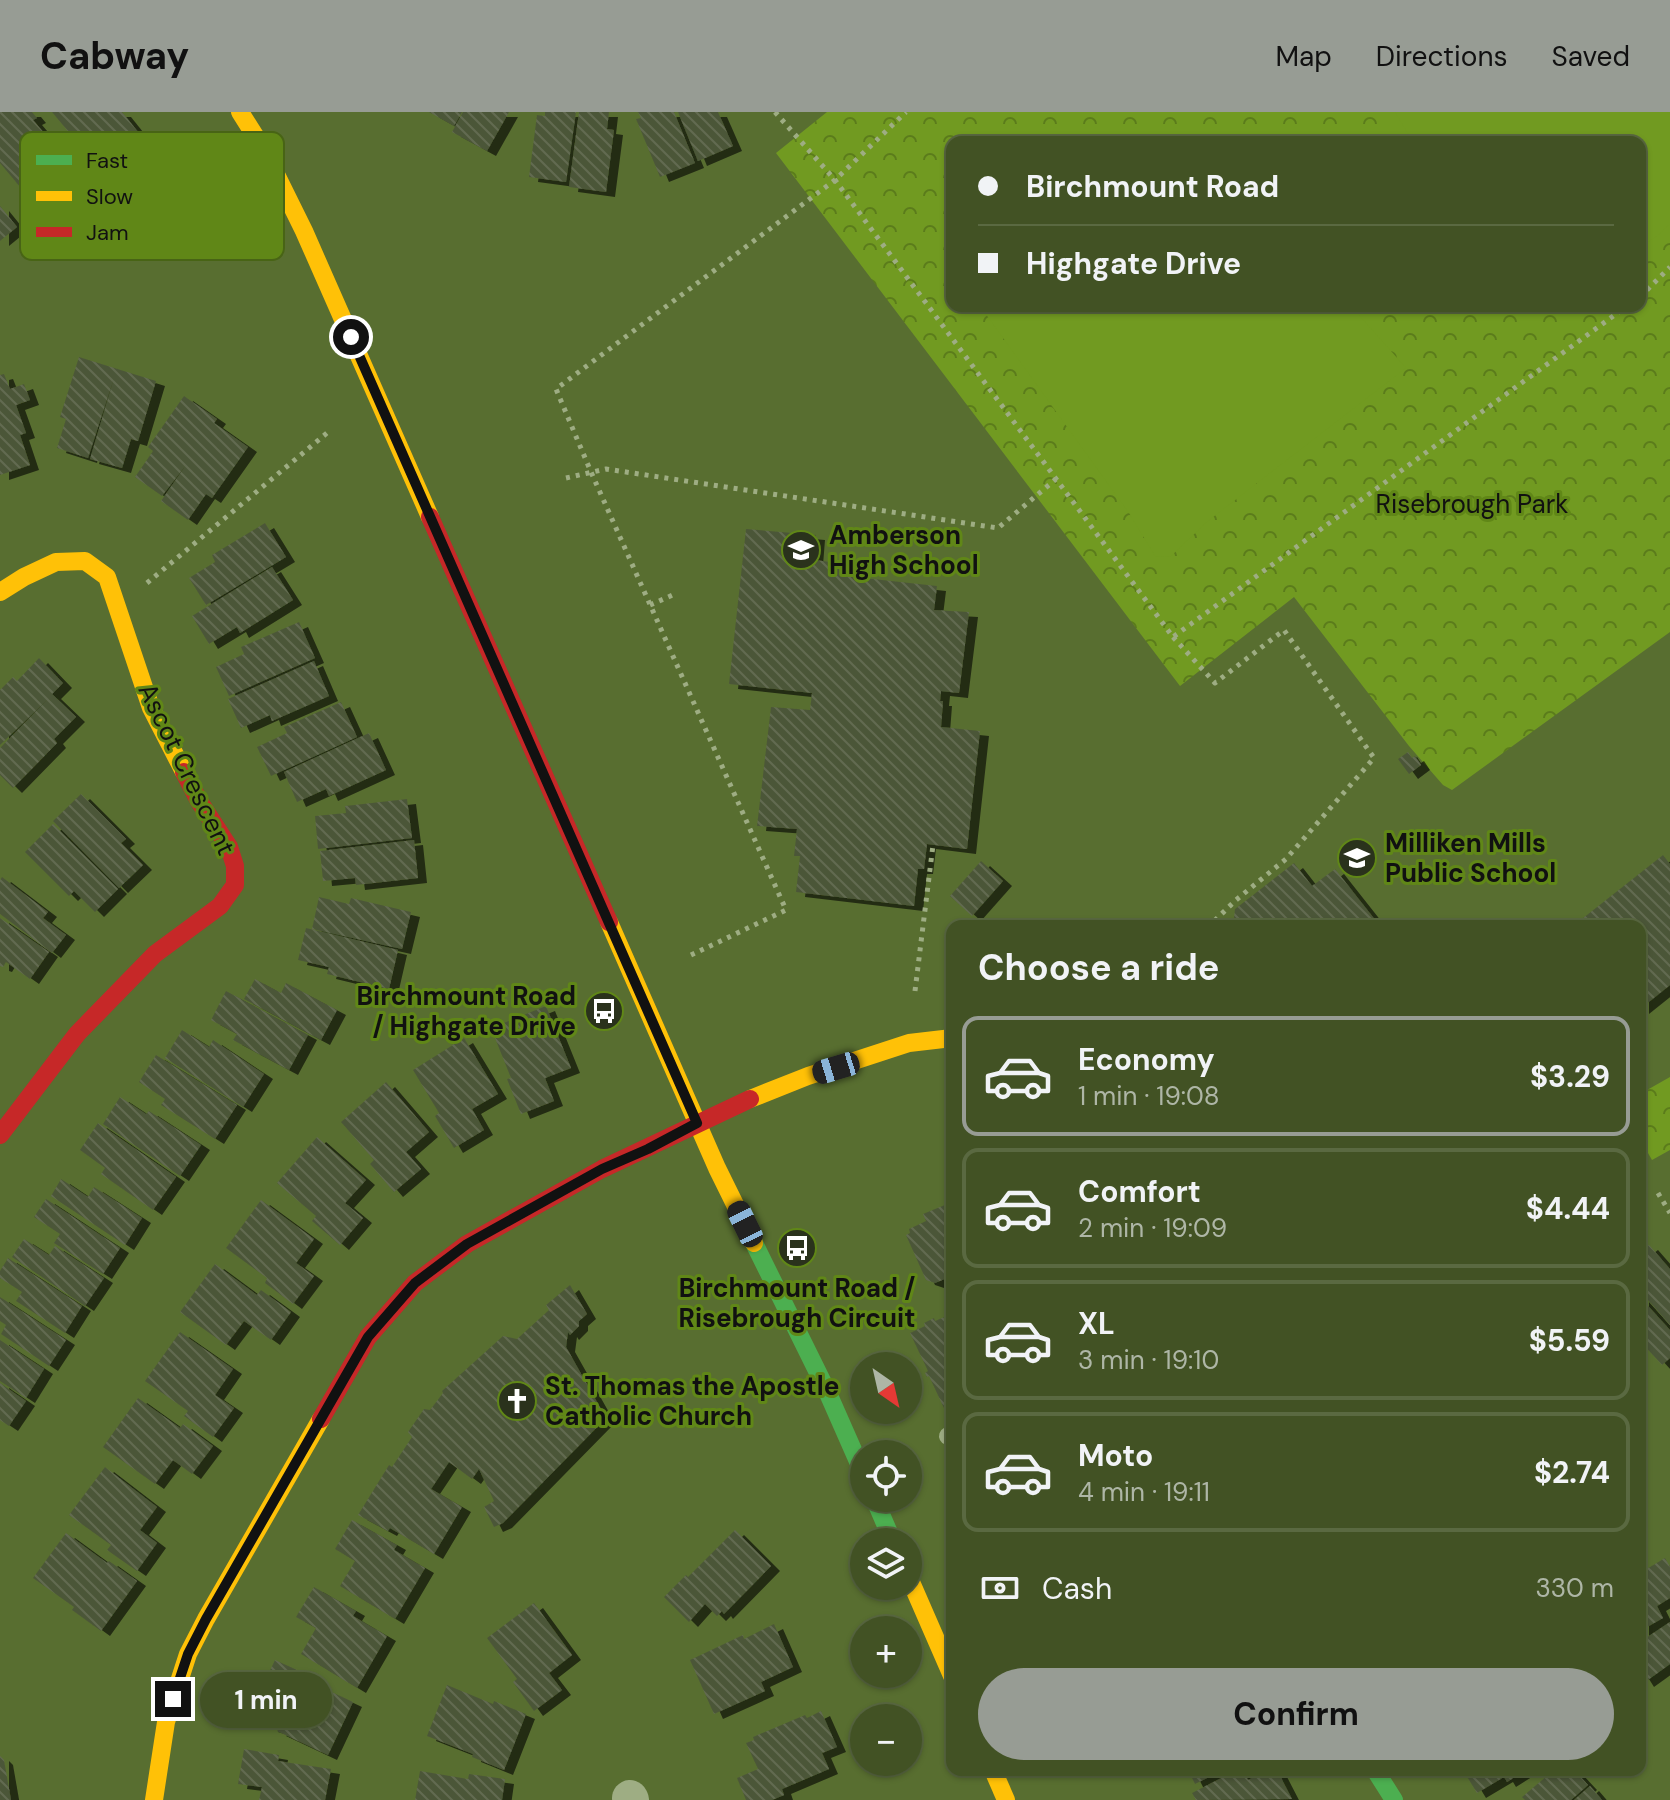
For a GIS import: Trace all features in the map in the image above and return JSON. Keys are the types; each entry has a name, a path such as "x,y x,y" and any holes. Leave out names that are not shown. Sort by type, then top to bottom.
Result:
{"street":[{"path":"240,112 253,132"},
{"path":"284,190 717,1168 850,1443"},
{"name":"Ascot Crescent","path":"0,592 56,562 85,561 107,577 151,708 199,801 229,847 235,866 235,885 220,906 155,954 77,1034 0,1135"},
{"path":"154,1800 166,1722 188,1654 368,1337 415,1283 467,1244 602,1169 697,1123 808,1076 909,1043 946,1039"},
{"path":"919,1600 946,1662"},
{"path":"996,1776 1006,1800"},
{"path":"1379,1776 1394,1800"}],"path":[{"path":"775,112 835,180 1173,637 1215,683 1284,630 1374,758 1286,859 1215,920"},
{"path":"691,955 786,910 556,389 835,180 906,112"},
{"path":"1646,291 1670,267"},
{"path":"1173,637 1619,312"},
{"path":"118,607 327,433"},
{"path":"566,478 606,469 998,528 1056,479"},
{"path":"650,605 675,594"},
{"path":"915,991 933,845"},
{"path":"1658,1193 1670,1213"}],"green space":[{"name":"Risebrough Park","path":"827,112 1670,112 1670,632 1452,790 1443,785 1409,746 1294,597 1180,686 776,153"},
{"path":"1395,112 1670,112 1670,224 1646,243 1646,136 1409,136"},
{"path":"984,312 1356,312 1406,368 1208,521 1170,557 1155,556 1129,513"},
{"path":"1670,1077 1670,1150 1652,1160 1646,1150 1646,1091"}],"building":[{"path":"0,112 32,112 37,118 33,120 43,132 20,132 20,187 0,163"},
{"path":"52,112 122,112 138,132 69,132"},
{"path":"429,112 462,112 454,126"},
{"path":"463,112 509,112 487,151 452,132"},
{"path":"545,112 576,112 566,182 529,177 537,115 545,116"},
{"path":"579,112 609,112 607,129 614,130 606,192 569,187"},
{"path":"638,112 674,112 695,163 660,177 636,119 641,118"},
{"path":"678,112 718,112 733,146 698,161"},
{"path":"0,206 17,227 0,241"},
{"path":"79,357 156,381 138,441 131,439 122,468 90,459 114,378 88,458 57,448 66,419 60,417"},
{"path":"4,374 10,389 24,384 30,400 16,405 26,433 20,435 30,465 0,475 0,375"},
{"path":"184,396 217,419 214,423 248,447 212,498 206,494 188,520 161,501 186,465 162,496 135,477 153,451 148,447"},
{"path":"265,523 286,557 206,605 189,578 215,562 212,555"},
{"path":"746,529 816,535 814,560 847,564 846,576 937,586 934,610 969,612 959,693 941,691 940,701 943,701 941,727 980,731 967,849 927,844 924,869 918,869 914,906 796,892 800,856 794,856 797,829 757,826 771,707 810,710 812,693 729,684"},
{"path":"272,567 293,600 240,633 237,627 209,644 192,616"},
{"path":"299,622 315,658 229,696 216,667 244,654 241,647"},
{"path":"39,658 63,683 52,694 76,717 54,739 57,743 13,788 0,775 0,748 47,700 0,745 0,690 13,677 17,681"},
{"path":"314,661 329,696 272,721 270,715 241,728 228,699"},
{"path":"341,702 357,737 271,776 257,747 287,733 284,727"},
{"path":"369,733 386,770 329,796 326,789 297,802 284,772"},
{"path":"1408,752 1421,765 1409,774 1398,759"},
{"path":"81,794 126,839 121,843 143,865 119,888 53,821"},
{"path":"407,799 412,838 318,849 315,816 346,813 345,806"},
{"path":"53,824 118,889 95,912 74,891 69,896 25,852"},
{"path":"414,840 418,878 356,885 355,878 323,881 320,851"},
{"path":"1663,855 1670,864 1670,985 1646,1004 1646,920 1581,920"},
{"path":"981,861 1003,881 972,916 950,896"},
{"path":"1294,863 1312,886 1335,869 1375,920 1234,920 1235,909"},
{"path":"2,877 48,912 43,918 66,935 52,953 0,914"},
{"path":"319,897 349,904 351,898 411,912 402,949 312,929"},
{"path":"0,918 49,952 30,979 6,962 3,967 0,966"},
{"path":"306,928 398,950 389,989 327,974 329,967 298,960"},
{"path":"255,979 281,993 286,983 337,1010 321,1040 244,999"},
{"path":"226,991 308,1035 289,1070 233,1040 237,1034 211,1020"},
{"path":"546,1006 571,1068 545,1078 554,1101 521,1114 507,1079 511,1078 491,1028"},
{"path":"182,1030 209,1047 213,1040 264,1074 243,1107 165,1058"},
{"path":"464,1038 498,1094 472,1109 484,1130 454,1148 435,1116 439,1113 413,1070"},
{"path":"156,1055 237,1105 215,1139 161,1105 165,1099 139,1082"},
{"path":"386,1082 429,1132 406,1152 421,1169 394,1192 370,1164 374,1160 341,1122"},
{"path":"120,1097 146,1114 149,1111 201,1145 180,1176 103,1124"},
{"path":"98,1123 176,1177 153,1210 101,1174 105,1168 80,1150"},
{"path":"317,1137 366,1180 345,1203 363,1218 340,1245 312,1221 316,1216 277,1183"},
{"path":"61,1179 88,1197 94,1187 142,1218 125,1245 51,1196"},
{"path":"46,1199 120,1248 103,1274 54,1243 60,1234 34,1217"},
{"path":"261,1200 314,1239 296,1263 314,1276 293,1304 265,1283 267,1278 226,1248"},
{"path":"946,1204 946,1278 935,1283 926,1280 906,1235 910,1233 909,1229 926,1221 923,1214"},
{"path":"24,1239 49,1255 55,1246 104,1278 85,1306 12,1257"},
{"path":"1649,1245 1670,1269 1670,1325 1646,1298 1646,1247"},
{"path":"8,1258 82,1306 65,1333 16,1301 22,1292 0,1278 0,1271"},
{"path":"215,1264 257,1295 261,1290 291,1312 271,1340 244,1321 226,1345 180,1312"},
{"name":"St. Thomas the Apostle Catholic Church","path":"570,1285 587,1314 570,1335 568,1332 566,1347 606,1418 503,1523 494,1527 484,1507 494,1501 479,1469 472,1479 449,1462 431,1489 462,1507 434,1554 390,1528 388,1531 358,1515 389,1465 392,1467 412,1437 408,1432 424,1409 430,1410 442,1391 503,1336 517,1339 549,1310 546,1305"},
{"path":"0,1297 66,1340 49,1366 1,1334 6,1325 0,1321"},
{"path":"1646,1304 1670,1330 1670,1358 1662,1365 1646,1348"},
{"path":"946,1316 946,1412 925,1373 928,1371 922,1352 919,1352 910,1333 934,1318 935,1321"},
{"path":"180,1332 233,1369 215,1395 234,1408 213,1437 184,1416 188,1411 145,1381"},
{"path":"0,1340 44,1369 26,1398 0,1381"},
{"path":"0,1383 26,1401 9,1426 0,1420"},
{"path":"138,1398 180,1428 183,1424 213,1446 192,1474 173,1460 155,1484 103,1447"},
{"path":"105,1467 157,1507 140,1530 157,1543 137,1571 107,1550 111,1545 69,1515"},
{"path":"352,1520 397,1545 394,1550 425,1568 395,1619 340,1586 355,1561 335,1549"},
{"path":"735,1530 771,1566 724,1614 722,1611 717,1616 705,1604 689,1622 664,1597"},
{"path":"66,1533 137,1581 101,1631 33,1578"},
{"path":"1665,1558 1670,1567 1670,1598 1657,1606 1663,1618 1646,1628 1646,1569"},
{"path":"314,1587 356,1611 353,1616 387,1636 357,1688 301,1654 316,1628 296,1617"},
{"path":"534,1603 572,1655 549,1673 562,1690 534,1711 513,1682 517,1679 487,1638"},
{"path":"1670,1622 1670,1664 1646,1681 1646,1638"},
{"path":"774,1624 793,1667 761,1682 765,1691 714,1714 690,1660"},
{"path":"275,1660 306,1674 304,1679 353,1702 328,1755 269,1727 281,1701 260,1691"},
{"path":"447,1685 526,1714 504,1770 427,1736"},
{"path":"821,1711 837,1747 822,1753 829,1769 782,1789 784,1795 772,1800 746,1800 737,1778 758,1769 746,1743 754,1740 753,1737"},
{"path":"244,1749 279,1755 278,1761 331,1769 325,1800 259,1800 262,1787 238,1784"},
{"path":"0,1756 4,1760 11,1800 0,1800"},
{"path":"420,1771 468,1779 469,1774 505,1779 502,1800 415,1800"},
{"path":"1191,1776 1211,1776 1195,1784"},
{"path":"1225,1776 1246,1776 1248,1780 1256,1776 1280,1776 1292,1799 1196,1800 1192,1793"},
{"path":"1467,1776 1516,1776 1507,1782 1504,1777 1477,1793"},
{"path":"1547,1776 1580,1776 1588,1785 1571,1800 1525,1800 1522,1797"},
{"path":"1590,1786 1602,1800 1574,1800"}],"traffic: fast":[{"path":"754,1243 850,1443"},
{"path":"880,1512 887,1528"},
{"path":"1379,1776 1394,1800"}],"traffic: slow":[{"path":"240,112 253,132"},
{"path":"284,190 430,517"},
{"path":"0,592 56,562 85,561 107,577 151,708 184,772"},
{"path":"609,922 717,1168 754,1243"},
{"path":"750,1099 808,1076 909,1043 946,1039"},
{"path":"154,1800 166,1722 188,1654 321,1419"},
{"path":"919,1600 946,1662"},
{"path":"996,1776 1006,1800"}],"traffic: jam":[{"path":"430,517 609,922"},
{"path":"0,1135 77,1034 155,954 220,906 235,885 235,866 229,847 184,772"},
{"path":"321,1419 368,1337 415,1283 467,1244 602,1169 750,1099"}],"place":[{"name":"Amberson High School","path":"801,550"},
{"name":"Milliken Mills Public School","path":"1357,858"},
{"name":"Birchmount Road / Highgate Drive","path":"604,1011"},
{"name":"Birchmount Road / Risebrough Circuit","path":"797,1248"},
{"name":"St. Thomas the Apostle Catholic Church","path":"517,1401"}],"route":[{"path":"173,1699 188,1654 206,1619 368,1337 415,1283 467,1244 602,1169 697,1123 351,337"}]}
